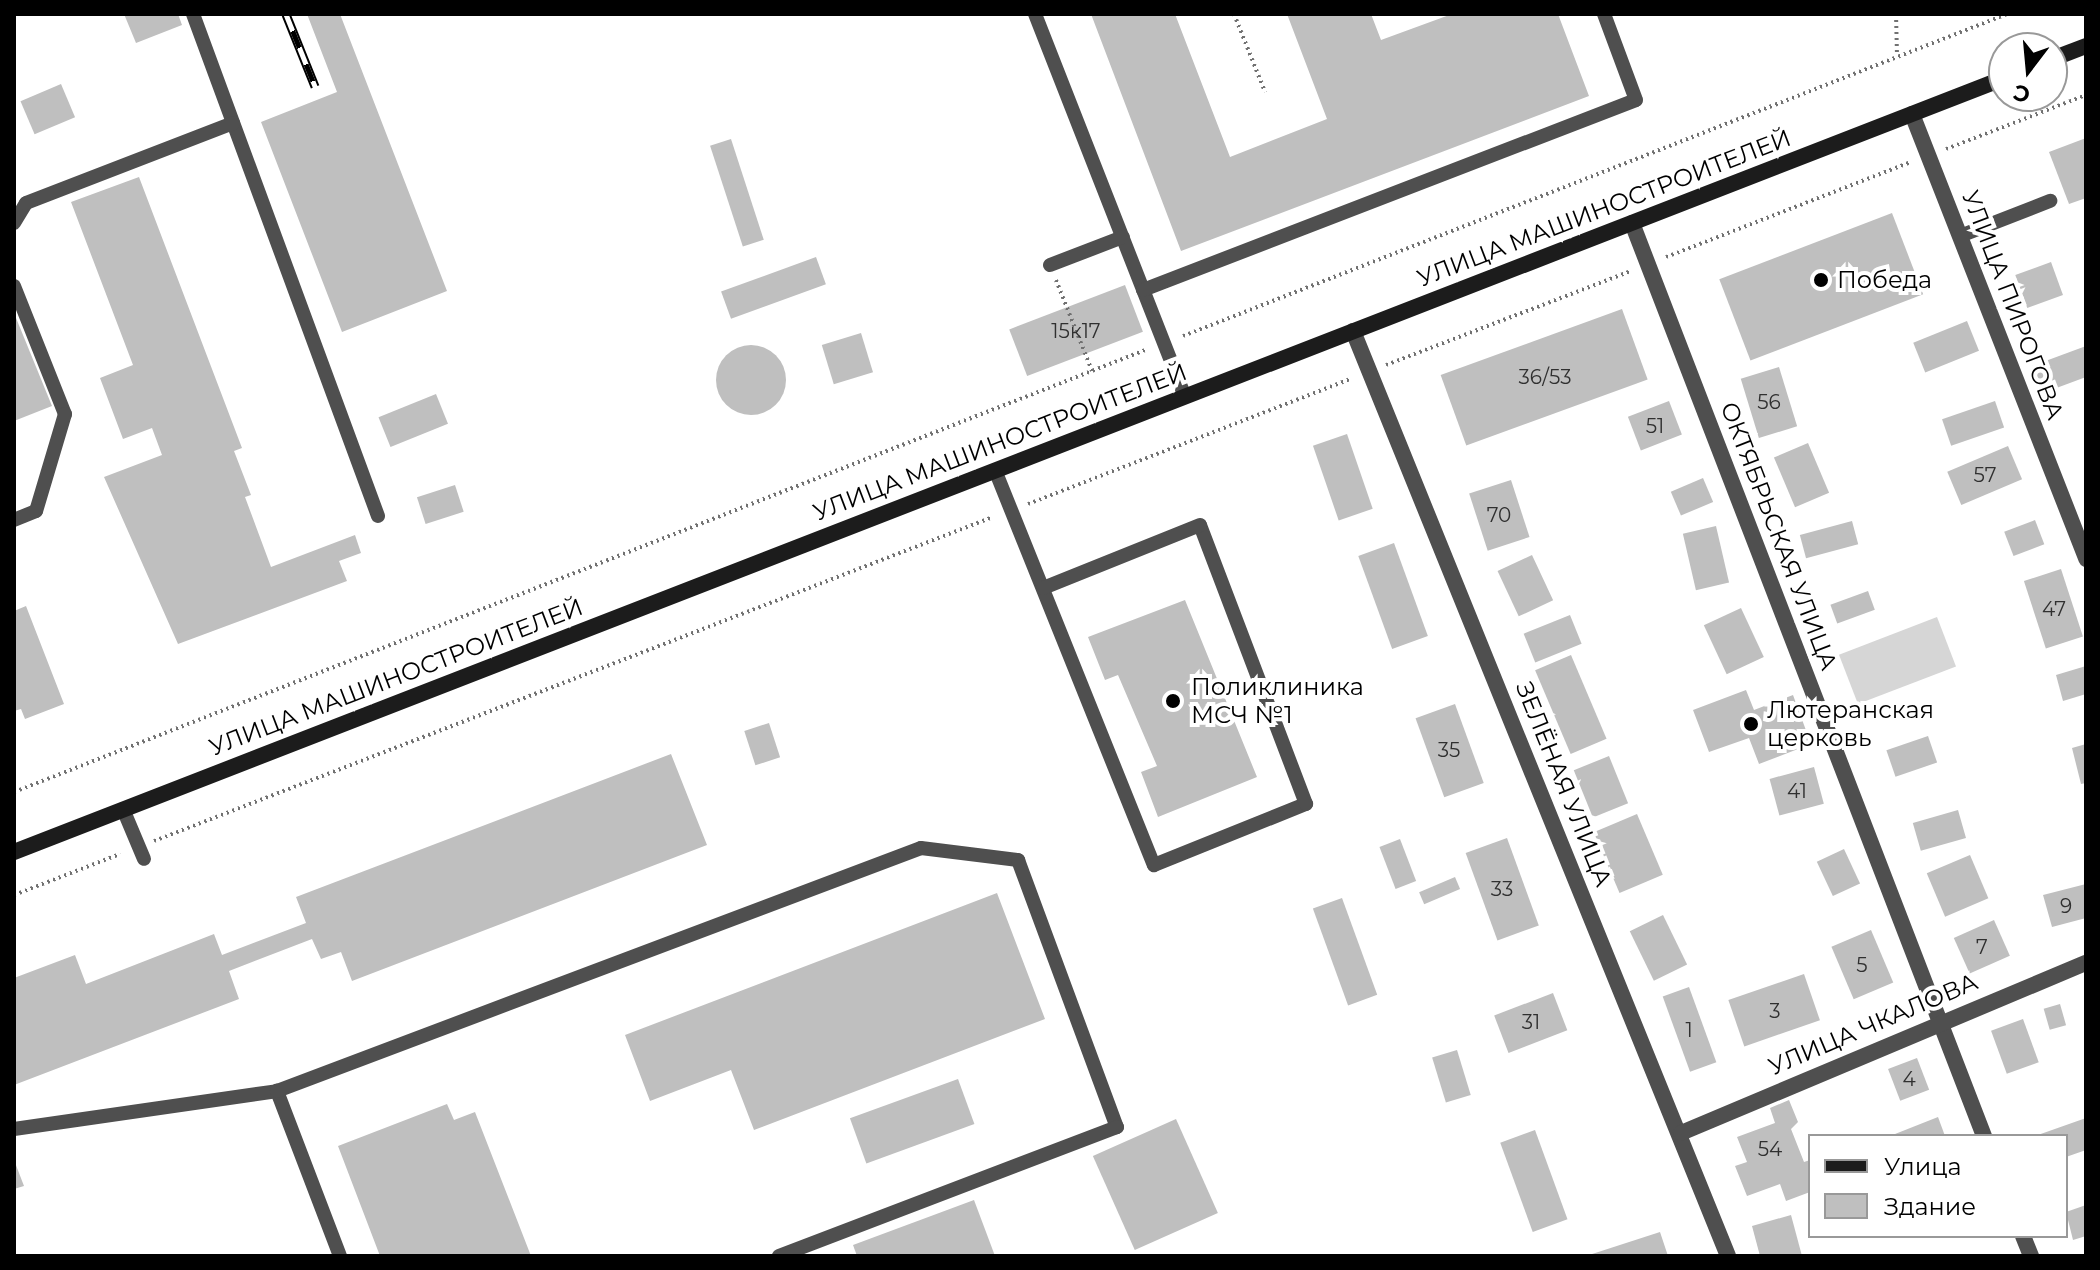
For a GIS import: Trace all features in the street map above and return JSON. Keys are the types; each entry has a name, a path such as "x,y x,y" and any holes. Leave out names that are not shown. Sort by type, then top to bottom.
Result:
{"main road":[{"name":"УЛИЦА МАШИНОСТРОИТЕЛЕЙ","path":"14,852 1988,84"}],"street":[{"name":"УЛИЦА ПИРОГОВА","path":"1912,114 2086,559"},
{"name":"ОКТЯБРЬСКАЯ УЛИЦА","path":"1632,223 1983,1134"},
{"name":"ЗЕЛЁНАЯ УЛИЦА","path":"1353,331 1681,1133 1728,1256"},
{"name":"УЛИЦА ЧКАЛОВА","path":"1681,1133 1939,1019 2086,963"}],"lane":[{"path":"193,14 378,516"},
{"path":"1035,14 1185,396"},
{"path":"1143,290 1636,100 1604,14"},
{"path":"14,223 26,203 233,123"},
{"path":"1960,236 2050,201"},
{"path":"1050,265 1123,237"},
{"path":"14,286 65,414 36,511 14,520"},
{"path":"995,470 1154,865 1306,804 1200,525 1043,588"},
{"path":"123,809 141,853"},
{"path":"14,1129 277,1091 921,848 1018,860 1117,1127 779,1256"},
{"path":"277,1091 340,1256"}],"path":[{"path":"1234,14 1265,92"},
{"path":"1896,14 1897,57"},
{"path":"14,792 2007,14"},
{"path":"14,895 141,853 1011,510 2086,95"},
{"path":"1050,265 1092,371"}],"shaded area":[{"path":"1937,617 1956,666 1858,704 1839,655"}],"building":[{"path":"124,14 178,14 182,25 136,43"},
{"path":"307,14 340,14 447,291 342,332 261,122 337,92"},
{"path":"1091,14 1175,14 1230,157 1327,119 1287,14 1371,14 1381,40 1452,14 1558,14 1589,96 1181,251"},
{"path":"61,84 75,117 35,134 20,101"},
{"path":"2086,138 2086,198 2069,204 2049,152"},
{"path":"731,139 764,240 743,247 710,146"},
{"path":"139,177 242,448 234,451 251,495 245,497 271,567 355,535 361,553 339,561 347,581 178,644 104,477 162,455 152,428 123,439 100,378 133,365 71,202"},
{"path":"1892,213 1923,294 1750,361 1719,279"},
{"path":"816,257 826,284 731,319 721,292"},
{"path":"2051,262 2063,295 2027,308 2015,275"},
{"path":"1125,285 1143,332 1027,376 1009,329"},
{"path":"1622,309 1648,379 1466,445 1441,375"},
{"path":"14,313 52,406 14,421"},
{"path":"1967,321 1979,351 1925,372 1913,343"},
{"path":"861,333 873,372 834,384 822,345"},
{"path":"751,345 776,355 786,380 776,405 751,415 726,405 716,380 726,355"},
{"path":"2086,346 2086,377 2043,393 2032,366"},
{"path":"1779,367 1797,426 1759,438 1741,379"},
{"path":"436,394 448,424 391,447 379,417"},
{"path":"1669,401 1682,435 1641,450 1628,417"},
{"path":"1995,401 2004,427 1951,446 1942,419"},
{"path":"1347,434 1373,509 1339,520 1313,446"},
{"path":"1808,443 1829,493 1795,507 1774,457"},
{"path":"2008,446 2022,479 1961,505 1947,472"},
{"path":"1703,478 1713,502 1681,516 1671,492"},
{"path":"1511,480 1530,537 1488,551 1469,494"},
{"path":"455,485 464,512 426,524 417,497"},
{"path":"2035,520 2044,544 2014,556 2004,532"},
{"path":"1852,521 1858,544 1806,558 1800,535"},
{"path":"1716,526 1729,583 1696,590 1683,534"},
{"path":"1394,543 1428,636 1392,649 1358,556"},
{"path":"1532,555 1553,600 1519,616 1498,571"},
{"path":"2061,569 2083,637 2046,649 2024,581"},
{"path":"1868,591 1875,610 1837,623 1830,605"},
{"path":"1185,600 1257,777 1158,817 1141,772 1157,766 1118,675 1105,680 1088,637"},
{"path":"26,606 64,704 25,719 21,709 14,711 14,611"},
{"path":"1741,608 1764,657 1727,674 1704,625"},
{"path":"1570,615 1582,644 1535,662 1524,634"},
{"path":"1571,655 1607,739 1571,754 1535,670"},
{"path":"2086,666 2086,694 2063,701 2056,675"},
{"name":"Лютеранская церковь","path":"1746,690 1754,710 1793,695 1811,744 1759,764 1749,738 1709,752 1693,710"},
{"path":"1455,704 1484,783 1444,797 1416,718"},
{"path":"769,723 780,757 755,765 744,731"},
{"path":"1928,736 1937,762 1896,777 1886,750"},
{"path":"2086,744 2086,783 2081,784 2072,748"},
{"path":"671,754 707,845 352,981 341,952 321,959 312,939 229,971 239,999 14,1085 14,978 75,955 86,984 214,934 222,955 306,923 296,897"},
{"path":"1609,756 1628,803 1593,818 1574,770"},
{"path":"1814,767 1824,804 1779,816 1770,779"},
{"path":"1958,810 1966,838 1921,851 1913,823"},
{"path":"1637,814 1663,875 1620,893 1594,832"},
{"path":"1507,838 1539,925 1497,940 1466,853"},
{"path":"1400,839 1416,881 1396,889 1379,847"},
{"path":"1844,849 1860,883 1833,896 1817,862"},
{"path":"1970,855 1988,898 1945,917 1927,873"},
{"path":"1455,877 1460,889 1424,904 1419,892"},
{"path":"2086,884 2086,918 2052,927 2043,895"},
{"path":"997,893 1045,1019 754,1130 731,1070 650,1101 625,1035"},
{"path":"1342,898 1377,995 1348,1005 1313,909"},
{"path":"1663,915 1687,964 1654,981 1630,931"},
{"path":"1994,920 2010,956 1970,974 1954,938"},
{"path":"1871,930 1893,982 1854,999 1831,947"},
{"path":"1804,974 1820,1020 1744,1046 1728,1000"},
{"path":"1689,987 1716,1062 1690,1072 1663,997"},
{"path":"1553,993 1567,1030 1509,1053 1494,1016"},
{"path":"2060,1004 2066,1025 2050,1030 2044,1009"},
{"path":"2023,1019 2039,1062 2007,1074 1991,1031"},
{"path":"1457,1050 1471,1095 1446,1103 1432,1058"},
{"path":"1917,1058 1929,1090 1900,1101 1888,1069"},
{"path":"958,1079 974,1124 866,1163 850,1118"},
{"path":"1789,1100 1798,1122 1791,1129 1804,1162 1808,1161 1808,1193 1786,1201 1780,1184 1747,1196 1735,1166 1747,1162 1737,1137 1775,1123 1770,1108"},
{"path":"447,1104 454,1120 475,1112 531,1256 380,1256 338,1146"},
{"path":"1938,1117 1944,1134 1895,1134"},
{"path":"2086,1118 2086,1150 2068,1156 2068,1134 2041,1134"},
{"path":"1176,1119 1218,1213 1135,1250 1093,1156"},
{"path":"1535,1130 1567,1219 1533,1232 1500,1143"},
{"path":"14,1160 24,1186 14,1189"},
{"path":"974,1200 995,1256 857,1256 853,1245"},
{"path":"2086,1205 2086,1236 2073,1240 2068,1211"},
{"path":"1791,1215 1802,1256 1760,1256 1752,1226"},
{"path":"1660,1232 1668,1256 1589,1256 1589,1255"}],"railway":[{"path":"286,14 315,86"}],"place":[{"name":"Победа","path":"1821,280"},
{"name":"Поликлиника МСЧ №1","path":"1173,701"},
{"name":"Лютеранская церковь","path":"1751,724"}]}
